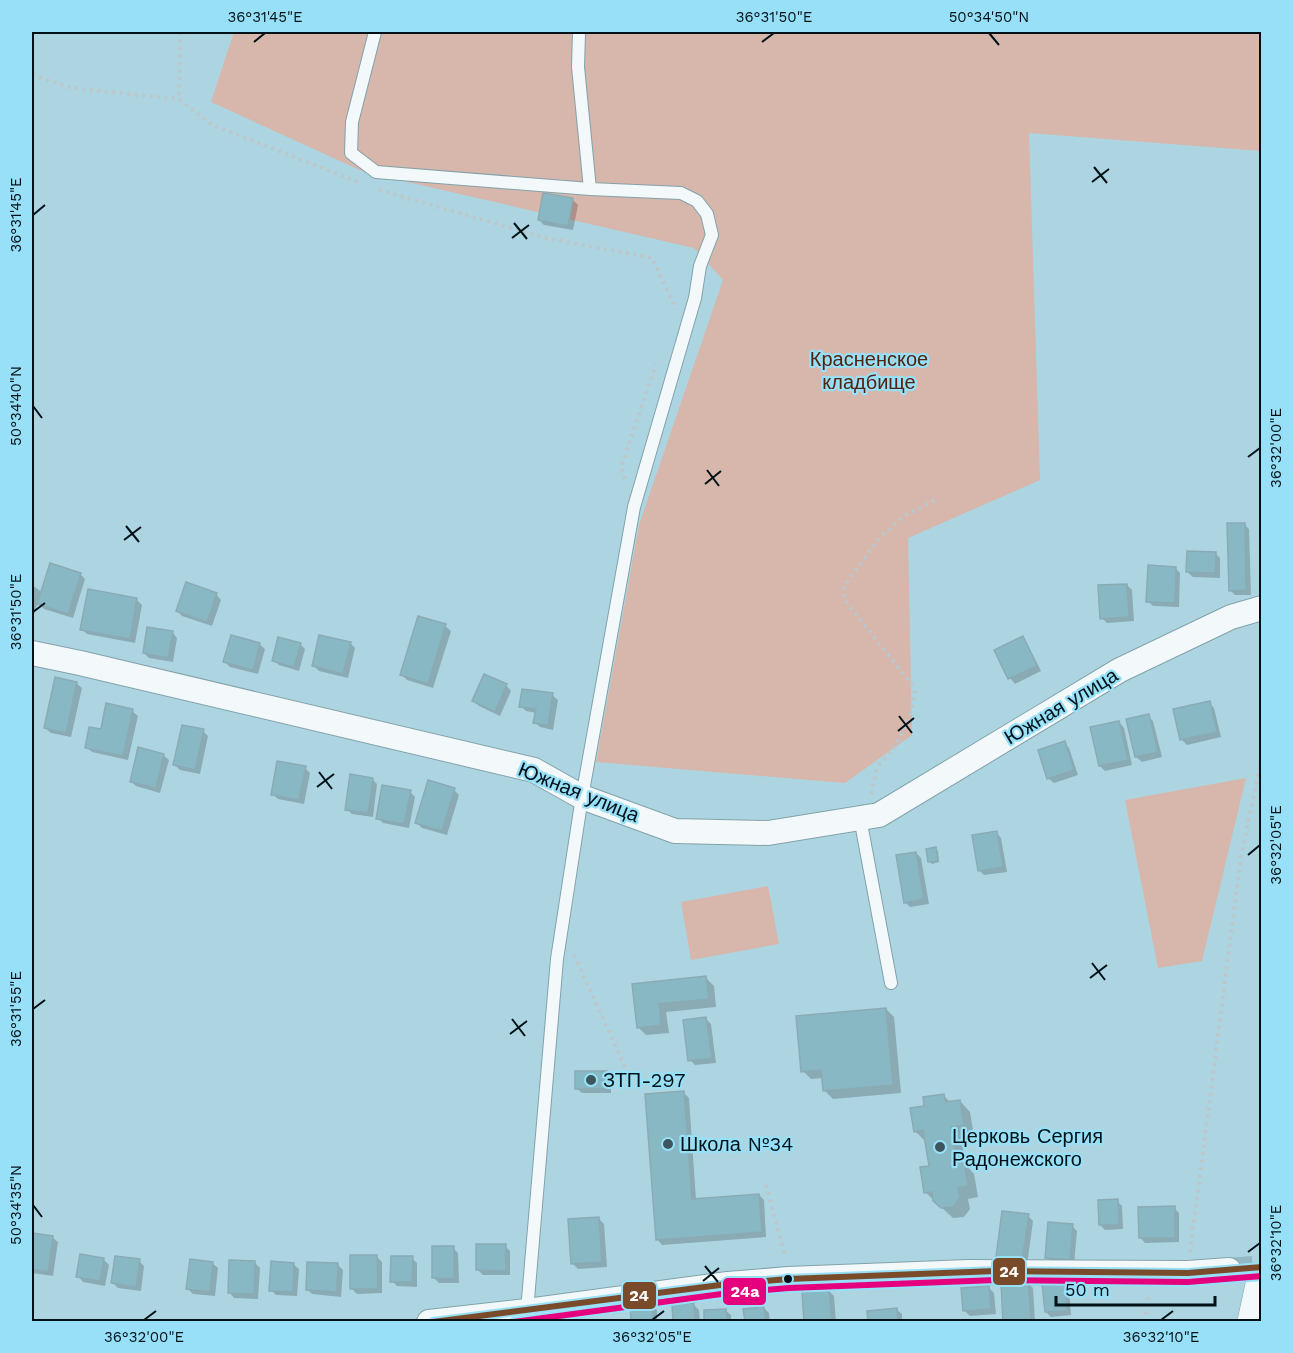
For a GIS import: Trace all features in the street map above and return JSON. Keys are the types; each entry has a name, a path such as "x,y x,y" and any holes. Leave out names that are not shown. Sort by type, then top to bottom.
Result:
{"main road":[{"path":"1254,1322 1262,1285"}],"street":[{"name":"Южная улица","path":"32,653 534,770 582,797 675,831 768,833 879,815 1120,670 1231,616 1262,608"},
{"path":"429,1322 728,1284 788,1279 996,1271 1188,1273 1229,1270"}],"lane":[{"path":"375,32 352,122 351,153 376,172 681,194 697,201 707,214 712,235 700,266 695,298 634,507 582,797 560,938 527,1311"},
{"path":"579,32 578,67 590,189"},
{"path":"860,818 891,983"}],"path":[{"path":"179,99 180,32"},
{"path":"32,75 72,88 179,99 212,125 393,195 546,238 651,258 676,309 672,319"},
{"path":"634,507 621,467 657,362"},
{"path":"860,818 869,803 877,767 894,749 910,716 915,692 909,681 843,598 844,586 881,536 906,516 937,499"},
{"path":"1188,1273 1242,857 1262,756"},
{"path":"560,938 575,957 630,1078"},
{"path":"766,1185 785,1256"}],"green space":[{"name":"Красненское кладбище","path":"234,32 1261,32 1261,151 1029,133 1040,480 908,538 912,735 845,783 596,762 639,525 723,280 694,248 364,172 211,102"},
{"path":"1246,778 1202,961 1158,968 1125,800"},
{"path":"768,886 779,944 691,960 681,902"}],"building":[{"path":"543,193 573,198 568,226 538,220"},
{"path":"1227,523 1245,523 1246,590 1229,591"},
{"path":"1187,551 1216,552 1215,573 1186,572"},
{"path":"50,563 81,573 68,614 37,604"},
{"path":"1148,565 1176,567 1175,603 1146,602"},
{"path":"186,582 217,593 207,622 176,611"},
{"path":"1127,584 1129,617 1100,619 1098,585"},
{"path":"88,589 137,598 130,639 80,630"},
{"path":"418,616 446,624 428,684 400,675"},
{"path":"147,627 173,631 168,658 143,653"},
{"path":"231,635 260,643 253,670 223,662"},
{"path":"319,635 351,642 343,674 312,666"},
{"path":"1023,636 1037,666 1008,679 994,650"},
{"path":"278,637 301,643 294,667 272,661"},
{"path":"484,674 507,684 495,712 472,701"},
{"path":"55,677 77,682 66,733 44,728"},
{"path":"522,689 553,693 548,725 533,723 536,709 519,707"},
{"path":"1210,701 1217,732 1180,740 1173,709"},
{"path":"106,703 133,709 123,756 85,748 89,727 101,729"},
{"path":"1149,714 1158,752 1135,757 1126,719"},
{"path":"1119,721 1128,760 1099,766 1090,727"},
{"path":"182,725 204,729 195,770 173,765"},
{"path":"1065,741 1074,770 1047,779 1038,750"},
{"path":"138,747 164,754 156,788 130,782"},
{"path":"277,761 306,766 299,800 271,795"},
{"path":"350,774 373,778 368,813 345,810"},
{"path":"428,780 455,788 442,831 415,823"},
{"path":"382,785 411,790 404,824 376,819"},
{"path":"997,831 1003,867 978,871 972,835"},
{"path":"936,847 938,861 928,862 926,849"},
{"path":"916,852 924,899 904,903 896,855"},
{"path":"706,976 709,999 659,1004 661,1025 637,1028 632,984"},
{"path":"886,1008 893,1085 823,1091 821,1070 801,1072 796,1016"},
{"path":"706,1017 712,1058 688,1061 683,1020"},
{"name":"ЗТП-297","path":"575,1071 607,1071 607,1089 575,1089"},
{"name":"Школа №34","path":"684,1091 692,1199 759,1194 762,1232 656,1240 645,1094"},
{"name":"Церковь Сергия Радонежского","path":"944,1094 945,1102 960,1100 964,1125 951,1127 957,1163 964,1162 968,1186 958,1188 960,1197 953,1207 941,1208 933,1201 932,1192 924,1193 920,1167 929,1166 923,1130 914,1132 910,1108 924,1106 923,1097"},
{"path":"1118,1199 1119,1225 1099,1225 1098,1200"},
{"path":"1175,1206 1175,1238 1139,1238 1138,1207"},
{"path":"1002,1211 1029,1214 1022,1261 996,1257"},
{"path":"599,1217 602,1262 571,1264 568,1219"},
{"path":"1048,1222 1073,1224 1070,1260 1045,1258"},
{"path":"32,1233 53,1236 48,1272 32,1269"},
{"path":"476,1244 506,1244 506,1271 476,1270"},
{"path":"432,1246 454,1246 454,1279 432,1278"},
{"path":"80,1254 104,1258 100,1281 76,1277"},
{"path":"350,1255 377,1255 378,1289 350,1289"},
{"path":"115,1256 140,1259 136,1287 111,1283"},
{"path":"391,1256 413,1256 412,1282 390,1282"},
{"path":"190,1259 213,1262 210,1292 186,1289"},
{"path":"229,1260 255,1261 254,1294 228,1293"},
{"path":"271,1261 294,1263 293,1292 269,1291"},
{"path":"307,1262 338,1263 337,1292 306,1290"},
{"path":"1028,1281 1031,1322 1003,1322 1001,1283"},
{"path":"1065,1283 1067,1311 1045,1312 1042,1284"},
{"path":"989,1286 991,1309 963,1311 961,1288"},
{"path":"829,1290 832,1322 804,1322 802,1292"},
{"path":"694,1303 695,1322 673,1322 672,1304"},
{"path":"652,1304 653,1322 631,1322 630,1305"},
{"path":"764,1307 766,1322 745,1322 743,1309"},
{"path":"897,1308 898,1322 868,1322 867,1311"},
{"path":"726,1309 727,1322 704,1322 704,1310"}],"tunnel":[{"path":"1229,1270 1262,1267"}],"transit line":[{"name":"24","path":"433,1322 728,1284 788,1279 996,1271 1188,1273 1262,1267"},
{"name":"24a","path":"514,1322 729,1293 789,1288 996,1280 1188,1282 1262,1276"}],"place":[{"name":"ЗТП-297","path":"591,1080"},
{"name":"Школа №34","path":"668,1144"},
{"name":"Церковь Сергия Радонежского","path":"940,1147"}]}
